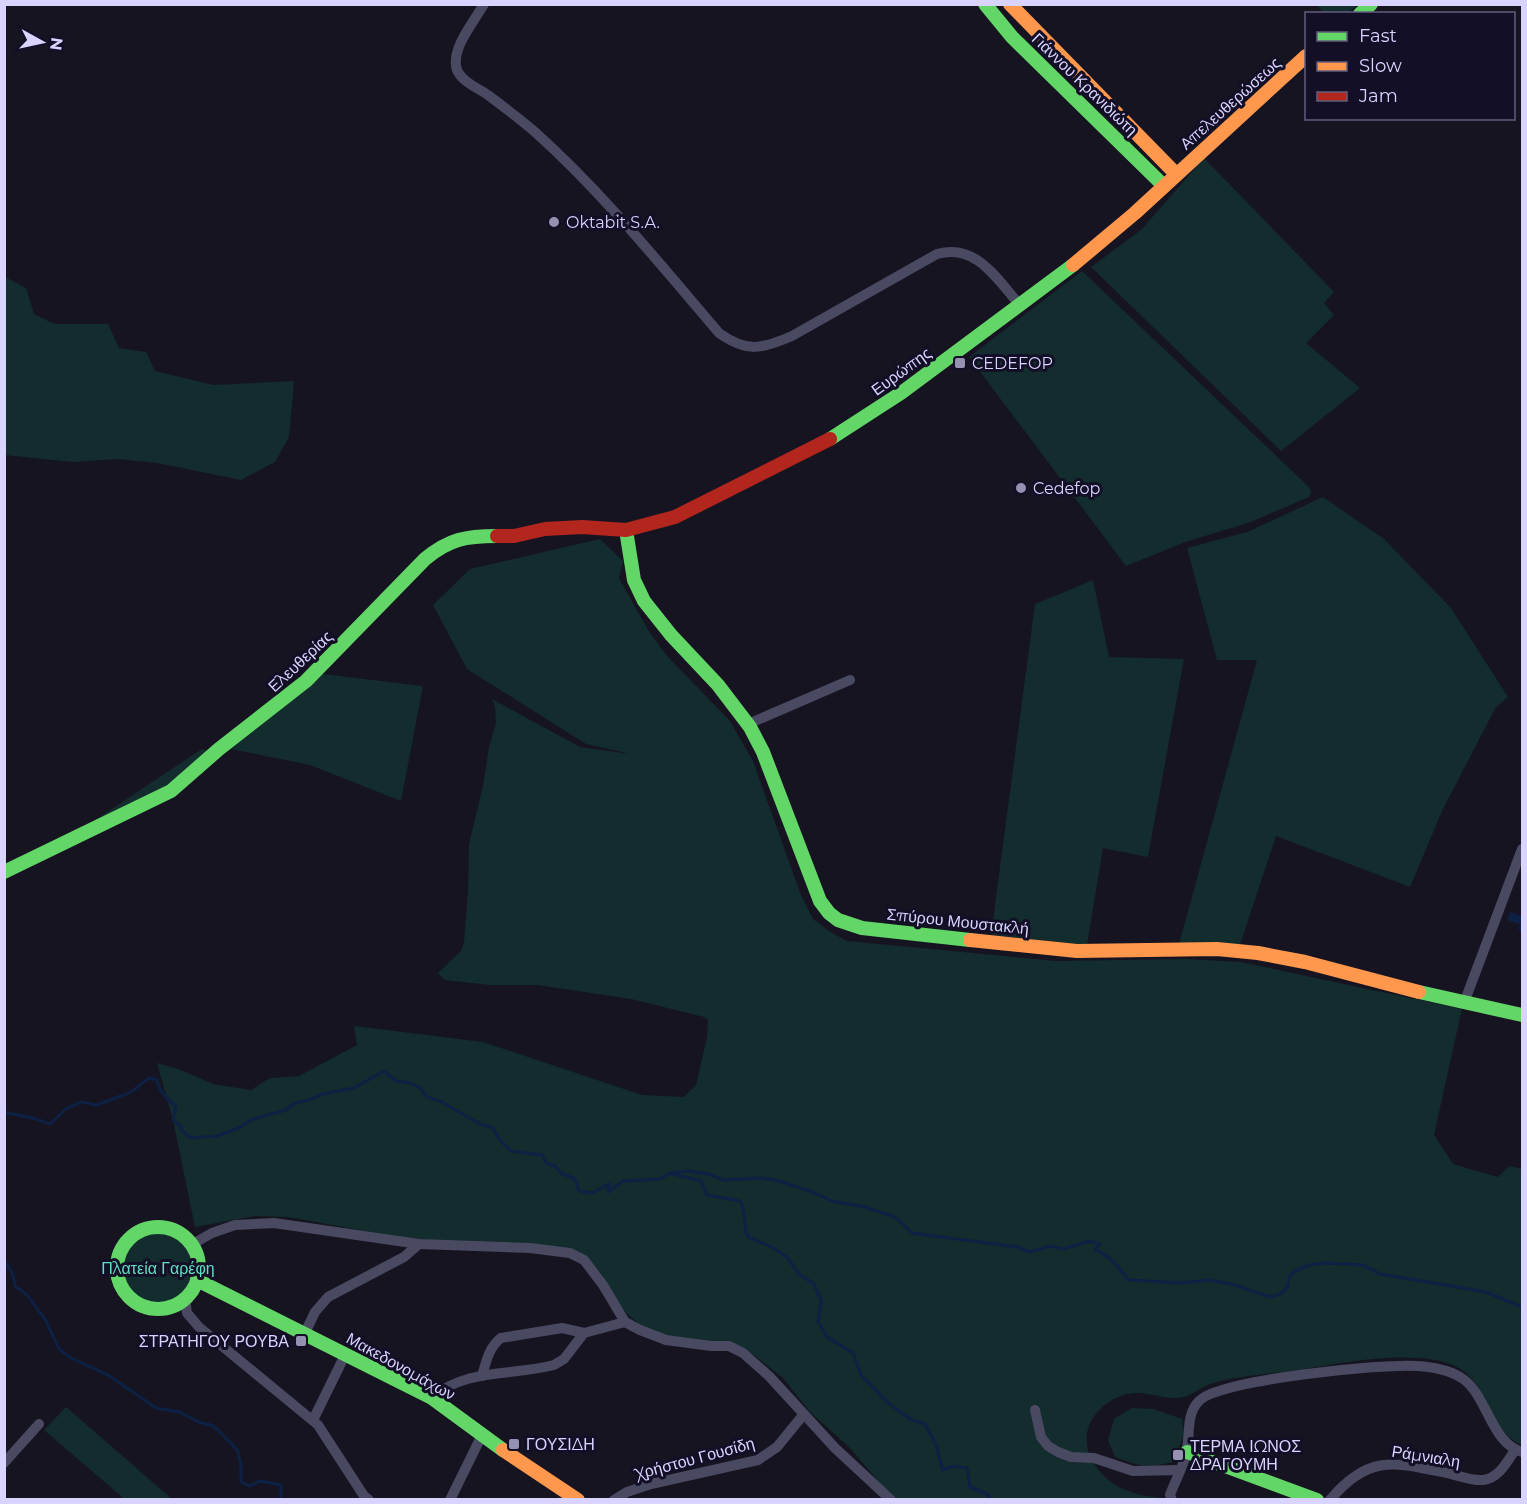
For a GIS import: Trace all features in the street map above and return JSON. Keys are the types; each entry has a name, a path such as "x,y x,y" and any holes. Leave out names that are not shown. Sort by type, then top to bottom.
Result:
{"street":[{"path":"484,4 456,54 459,74 534,131 583,179 634,233 719,333 731,342 752,349 776,343 937,255 949,251 977,258 1019,304"},
{"name":"Γιάννου Κρανιδιώτη","path":"985,4 1012,37 1164,186"},
{"name":"Γιάννου Κρανιδιώτη","path":"1010,4 1176,174"},
{"name":"Απελευθερώσεως","path":"1164,186 1305,57"},
{"name":"Ευρώπης","path":"626,530 675,518 842,433 901,393 1079,260 1164,186"},
{"name":"Ελευθερίας","path":"4,872 171,791 219,749 306,681 425,559 440,547 477,536 514,536 545,529 582,527 626,530"},
{"name":"Σπύρου Μουστακλή","path":"626,530 634,580 644,601 671,635 718,685 748,724 763,752 820,901 826,912 836,920 862,928 1077,951 1207,949 1258,953 1305,962 1464,1003 1522,1015"},
{"path":"748,724 850,680"},
{"path":"1464,1003 1522,849"},
{"path":"191,1245 225,1228 263,1223 288,1224 419,1244 524,1248 570,1253 584,1260 625,1322 666,1340 729,1346 743,1353 769,1376 835,1448 881,1489 889,1500"},
{"path":"162,1228 175,1231 191,1245 198,1262 197,1280 184,1299 177,1304 158,1309 139,1304 125,1292 118,1274 120,1254 130,1238 148,1229 162,1228"},
{"path":"305,1333 315,1312 328,1297 348,1284 404,1257 419,1244"},
{"name":"Μακεδονομάχων","path":"197,1280 432,1398 578,1500"},
{"path":"184,1299 188,1312 199,1327 227,1353 313,1420 364,1496 369,1500"},
{"path":"482,1376 489,1352 494,1343 501,1338 513,1334 562,1328 584,1333 625,1322"},
{"path":"432,1398 450,1385 482,1376 554,1365 564,1359 584,1333"},
{"path":"313,1420 346,1353"},
{"path":"1172,1500 1170,1495 1187,1452 1191,1416 1197,1402 1205,1395 1308,1374 1376,1366 1416,1365 1446,1370 1463,1378 1477,1395 1488,1418 1519,1451"},
{"path":"1035,1410 1041,1437 1058,1452 1071,1456 1094,1458 1133,1471 1180,1470"},
{"name":"Χρήστου Γουσίδη","path":"614,1500 627,1492 651,1484 758,1460 777,1447 804,1414"},
{"path":"4,1463 39,1424"},
{"path":"450,1500 482,1435"},
{"name":"Ράμνιαλη","path":"1330,1500 1344,1483 1369,1468 1386,1463 1483,1480 1501,1472 1519,1451"},
{"path":"1187,1452 1317,1500"}],"green space":[{"path":"1317,5 1358,5 1348,12 1323,12"},
{"path":"1204,158 1334,292 1324,303 1334,315 1306,343 1360,388 1281,451 1091,267 1141,230"},
{"path":"1082,271 1310,488 1309,497 1251,522 1185,542 1126,566 969,357"},
{"path":"5,277 26,288 34,314 54,324 108,324 119,348 146,352 155,371 213,385 294,381 289,437 275,462 241,480 157,463 118,459 73,462 5,455"},
{"path":"1323,497 1384,539 1451,608 1508,697 1496,707 1443,809 1410,887 1276,836 1240,945 1179,944 1257,660 1217,660 1187,548 1247,532"},
{"path":"600,539 623,561 619,578 648,630 667,656 730,721 753,761 801,895 813,919 832,933 847,941 1056,961 1186,959 1241,962 1462,1009 1434,1135 1453,1164 1498,1177 1509,1166 1522,1169 1522,1445 1509,1437 1499,1426 1478,1386 1468,1375 1454,1366 1418,1358 1384,1358 1234,1378 1209,1384 1184,1397 1168,1398 1137,1393 1129,1394 1107,1404 1096,1414 1089,1425 1088,1449 1093,1462 1120,1488 1142,1495 1171,1499 898,1499 885,1489 849,1447 810,1412 783,1378 755,1356 738,1345 661,1336 639,1324 625,1312 592,1263 580,1254 399,1237 288,1217 255,1216 195,1227 173,1120 157,1063 181,1070 213,1084 251,1090 270,1078 299,1076 357,1045 354,1026 483,1042 642,1095 684,1097 696,1085 707,1037 708,1020 704,1017 631,999 538,985 490,985 445,980 438,973 461,951 464,942 469,844 496,723 492,699 580,747 631,754 586,744 467,669 433,605 470,569"},
{"path":"1093,580 1109,657 1184,659 1148,857 1103,848 1087,945 991,935 1035,604"},
{"path":"322,674 423,686 401,801 310,765 226,748"},
{"path":"202,749 211,751 156,794 71,836"},
{"name":"Πλατεία Γαρέφη","path":"158,1232 178,1238 188,1248 194,1268 188,1288 178,1298 158,1304 138,1298 128,1288 122,1268 128,1248 138,1238"},
{"path":"66,1407 172,1499 122,1499 44,1430"},
{"path":"1132,1408 1154,1409 1182,1419 1184,1435 1173,1462 1144,1465 1115,1457 1108,1440 1114,1419"}],"water":[{"path":"1510,912 1522,916 1522,933 1518,928 1521,925 1507,920"}],"waterway":[{"path":"4,1112 50,1124 66,1109 81,1102 97,1105 131,1092 149,1078 157,1080 164,1095 176,1106 173,1120 183,1132 191,1138 217,1136 241,1127 250,1120 286,1110 293,1104 323,1094 354,1088 384,1071 396,1081 410,1083 420,1088 427,1097 440,1101 478,1123 493,1128 500,1140 511,1151 542,1155 547,1164 555,1166 561,1173 575,1179 579,1191 592,1193 609,1184 608,1192 623,1181 659,1179 670,1173 688,1171 708,1174 724,1180 761,1178 776,1180 832,1201 865,1207 895,1217 912,1233 1017,1247 1029,1252 1050,1246 1063,1249 1090,1241 1100,1244 1095,1250 1110,1259 1129,1280 1181,1283 1208,1280 1231,1284 1270,1297 1280,1294 1288,1287 1289,1277 1295,1271 1309,1265 1326,1263 1363,1265 1380,1274 1486,1292 1522,1307"},
{"path":"672,1174 701,1181 707,1195 740,1201 748,1237 772,1247 787,1257 799,1274 814,1284 821,1300 818,1322 827,1337 853,1353 861,1375 887,1402 910,1419 925,1424 935,1443 943,1470 954,1466 967,1468 970,1487 987,1494 991,1500"},
{"path":"4,1262 12,1273 15,1286 26,1294 45,1319 59,1349 71,1358 108,1375 156,1408 180,1412 198,1422 211,1425 238,1451 241,1482 250,1486 260,1481 281,1485 281,1500"}],"traffic: fast":[{"path":"985,4 1012,37 1164,186"},
{"path":"1362,12 1371,4"},
{"path":"830,439 901,393 1073,265"},
{"path":"626,530 634,580 644,601 671,635 718,685 750,727 763,752 820,901 829,913 838,920 862,928 970,940"},
{"path":"4,872 171,791 219,749 306,681 425,559 442,547 458,540 497,536"},
{"path":"1419,992 1522,1015"},
{"path":"158,1227 174,1231 187,1239 195,1252 199,1268 195,1284 187,1297 174,1305 158,1309 142,1305 129,1297 121,1284 117,1268 121,1252 129,1239 142,1231 158,1227"},
{"path":"197,1280 432,1398 503,1450"},
{"path":"1187,1452 1317,1500"}],"traffic: slow":[{"path":"1010,4 1176,174"},
{"path":"1073,265 1135,213 1305,57"},
{"path":"970,940 1077,951 1217,949 1258,953 1305,962 1419,992"},
{"path":"503,1450 578,1500"}],"traffic: jam":[{"path":"497,536 514,536 545,529 582,527 626,530 675,517 830,439"}],"place":[{"name":"Oktabit S.A.","path":"554,222"},
{"name":"CEDEFOP","path":"960,363"},
{"name":"Cedefop","path":"1021,488"},
{"name":"ΣΤΡΑΤΗΓΟΥ ΡΟΥΒΑ","path":"301,1341"},
{"name":"ΓΟΥΣΙΔΗ","path":"514,1444"},
{"name":"ΤΕΡΜΑ ΙΩΝΟΣ ΔΡΑΓΟΥΜΗ","path":"1178,1455"}]}
